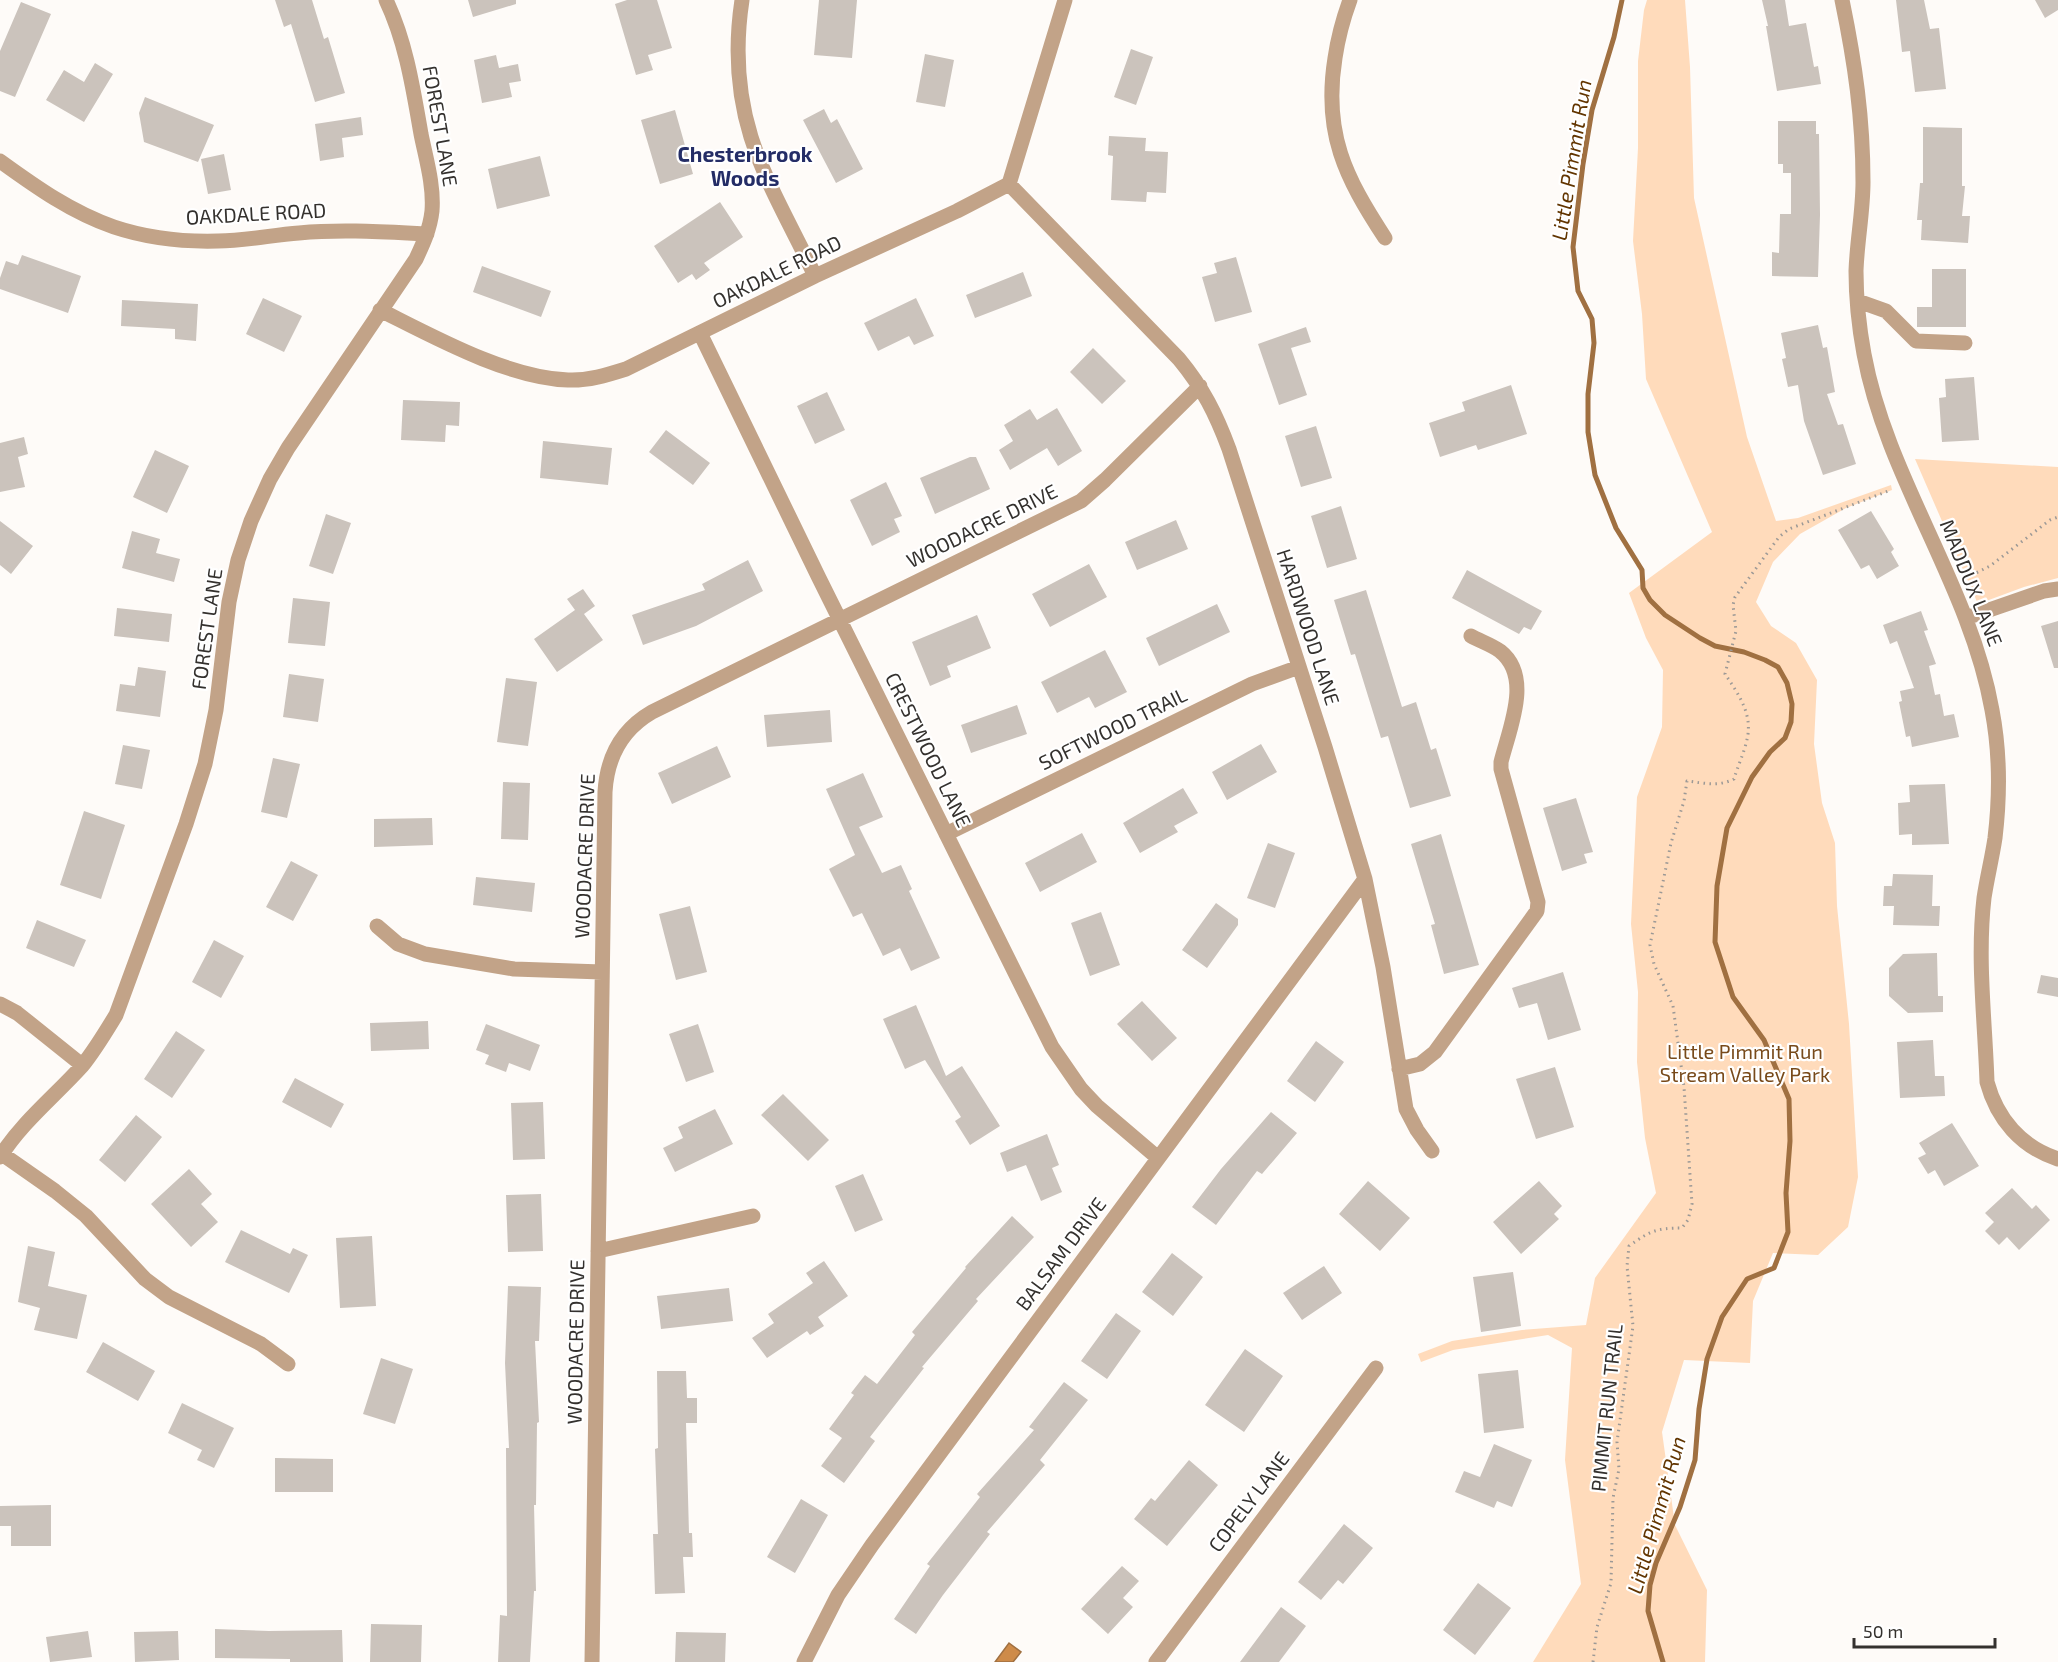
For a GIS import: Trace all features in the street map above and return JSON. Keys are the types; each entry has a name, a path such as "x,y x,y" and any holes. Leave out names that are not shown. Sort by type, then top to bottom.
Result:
{"street":[{"name":"FOREST LANE","path":"1,1155 30,1118 82,1065 101,1041 116,1015 205,764 216,710 229,602 238,560 251,521 270,479 288,448 416,260 427,234 432,213 432,188 406,55 386,0"},
{"path":"742,0 738,27 738,65 749,129 766,172 815,276"},
{"path":"1009,184 1065,0"},
{"path":"1350,0 1338,40 1331,83 1331,118 1350,180 1385,238"},
{"name":"MADDUX LANE","path":"1842,0 1858,85 1863,134 1863,186 1856,272 1864,355 1888,440 1966,618 1984,676 1998,755 1995,838 1984,899 1982,964 1987,1082 1991,1097 2003,1119 2021,1139 2044,1154 2058,1159"},
{"name":"OAKDALE ROAD","path":"0,161 45,194 76,212 114,227 148,236 184,241 219,241 300,232 427,234"},
{"name":"OAKDALE ROAD","path":"380,310 513,371 540,378 570,380 599,377 626,369 1009,184"},
{"name":"HARDWOOD LANE","path":"1009,184 1179,359 1200,386 1215,414 1229,449 1365,879 1383,967 1406,1109 1432,1151"},
{"path":"1858,301 1886,311 1916,341 1965,343"},
{"name":"CRESTWOOD LANE","path":"700,333 946,834 1066,1070 1097,1106 1158,1158"},
{"name":"WOODACRE DRIVE","path":"592,1662 606,786 609,766 617,745 633,725 652,712 1081,501 1200,386"},
{"path":"1966,618 2044,591 2058,590"},
{"path":"1399,1069 1420,1064 1435,1052 1537,911 1538,902 1501,769 1518,696 1515,674 1510,662 1500,651 1471,636"},
{"name":"SOFTWOOD TRAIL","path":"946,834 1252,684 1299,667"},
{"name":"BALSAM DRIVE","path":"804,1662 824,1621 854,1571 1365,879"},
{"path":"377,926 398,944 425,954 514,969 602,972"},
{"path":"0,1004 17,1013 82,1065"},
{"path":"1,1155 56,1191 86,1216 145,1279 169,1297 261,1344 288,1364"},
{"path":"598,1251 753,1216"},
{"name":"COPELY LANE","path":"1156,1662 1376,1368"}],"path":[{"name":"PIMMIT RUN TRAIL","path":"1593,1662 1597,1627 1611,1583 1613,1498 1619,1469 1617,1442 1633,1326 1627,1266 1629,1246 1660,1228 1682,1228 1688,1220 1692,1204 1684,1087 1673,1006 1654,964 1650,945 1671,843 1684,801 1687,781 1723,784 1734,779 1748,734 1747,714 1742,700 1725,674 1736,631 1733,605 1735,597 1768,550 1779,537 1790,529 1907,484"},
{"path":"1962,569 1966,579 1984,570 2050,520 2058,517"}],"green space":[{"name":"Little Pimmit Run Stream Valley Park","path":"1647,0 1685,0 1690,67 1694,198 1747,437 1776,521 1798,518 1891,485 1892,490 1846,508 1800,534 1773,562 1756,602 1771,626 1796,643 1817,680 1814,744 1822,803 1835,843 1837,906 1849,1024 1858,1177 1848,1227 1818,1255 1773,1253 1753,1301 1750,1363 1684,1360 1662,1432 1675,1525 1707,1590 1705,1662 1533,1662 1581,1584 1565,1460 1572,1348 1548,1335 1453,1350 1421,1362 1418,1354 1452,1341 1522,1330 1586,1325 1595,1278 1656,1193 1645,1138 1637,1062 1638,992 1631,924 1637,797 1662,727 1663,670 1646,638 1629,593 1712,532 1646,379 1642,314 1633,241 1638,148 1638,61"},
{"path":"1915,459 2058,467 2058,578 2024,587 1978,604"}],"shaded area":[{"path":"1009,1643 1021,1652 1013,1662 995,1662"}],"building":[{"path":"275,0 312,0 324,39 328,37 345,93 315,102 291,24 284,27"},
{"path":"468,0 516,0 516,4 473,17"},
{"path":"627,0 657,0 672,48 648,55 653,70 636,75 615,4"},
{"path":"819,0 857,0 852,58 814,55"},
{"path":"1762,0 1785,0 1789,26 1806,23 1814,67 1818,66 1821,84 1777,91"},
{"path":"1896,0 1924,0 1930,29 1939,28 1946,89 1915,92 1910,51 1902,52"},
{"path":"2035,0 2058,0 2058,10 2045,18"},
{"path":"21,2 51,14 15,97 0,91 0,51"},
{"path":"1131,49 1153,57 1136,105 1114,97"},
{"path":"925,54 954,60 945,107 916,102"},
{"path":"496,55 499,68 518,64 521,81 509,83 512,97 482,103 474,60"},
{"path":"95,63 113,74 84,122 46,100 64,70 84,82"},
{"path":"145,97 214,125 198,162 144,142 139,113"},
{"path":"824,109 831,123 837,119 863,169 836,183 803,120"},
{"path":"675,110 693,174 660,184 641,120"},
{"path":"361,117 363,135 342,138 344,157 320,161 315,124"},
{"path":"1778,121 1816,121 1816,134 1819,134 1818,277 1772,276 1772,252 1779,253 1780,214 1791,214 1791,173 1783,173 1783,164 1778,164"},
{"path":"1923,127 1962,128 1962,186 1965,186 1962,216 1970,216 1968,243 1921,240 1922,220 1917,220 1920,183 1923,183"},
{"path":"1109,136 1146,138 1145,151 1168,152 1166,193 1147,192 1146,202 1111,200 1113,156 1108,155"},
{"path":"224,154 231,190 208,194 201,159"},
{"path":"540,156 550,196 497,209 488,169"},
{"path":"720,202 743,237 704,263 710,270 696,280 692,274 678,283 654,246"},
{"path":"22,255 81,276 68,313 0,289 0,278 6,261 18,265"},
{"path":"1236,257 1252,312 1215,322 1202,277 1217,273 1214,263"},
{"path":"482,266 551,291 541,317 473,292"},
{"path":"1932,269 1966,269 1966,327 1917,327 1917,307 1932,307"},
{"path":"1023,272 1032,296 975,318 966,295"},
{"path":"263,298 302,316 284,352 246,334"},
{"path":"916,298 934,336 914,345 909,336 878,351 864,323"},
{"path":"122,300 198,304 196,341 175,339 175,329 121,326"},
{"path":"1818,325 1823,348 1827,347 1835,392 1827,394 1838,425 1843,424 1856,464 1823,475 1804,421 1798,385 1788,387 1782,359 1786,358 1781,333"},
{"path":"1306,327 1311,342 1291,348 1307,395 1279,405 1258,344"},
{"path":"1093,348 1126,381 1102,404 1070,372"},
{"path":"1974,377 1979,440 1942,442 1939,398 1946,397 1945,379"},
{"path":"1511,385 1527,434 1478,450 1476,445 1440,457 1429,423 1465,411 1462,402"},
{"path":"827,392 845,430 815,444 797,406"},
{"path":"403,400 460,402 459,426 446,425 445,442 401,440"},
{"path":"1057,408 1082,451 1058,466 1047,448 1010,470 999,450 1013,441 1004,425 1030,409 1037,420"},
{"path":"1316,426 1332,478 1301,487 1285,436"},
{"path":"666,430 710,463 693,485 649,452"},
{"path":"24,437 28,454 18,457 25,487 0,492 0,443"},
{"path":"543,441 612,448 608,485 540,478"},
{"path":"155,450 189,466 167,513 133,497"},
{"path":"970,457 976,457 990,489 935,514 920,478"},
{"path":"886,482 902,516 894,519 900,532 872,546 850,500"},
{"path":"1341,506 1357,559 1327,568 1311,516"},
{"path":"1871,511 1894,549 1891,552 1899,566 1877,579 1869,565 1861,569 1838,530"},
{"path":"326,514 351,523 333,574 309,566"},
{"path":"1176,520 1188,549 1137,570 1125,542"},
{"path":"0,521 33,546 11,574 0,565"},
{"path":"132,531 160,539 156,553 180,559 174,582 122,568"},
{"path":"748,560 763,591 696,626 643,645 632,615 705,590 702,584"},
{"path":"1089,564 1107,597 1050,627 1032,594"},
{"path":"1467,570 1542,611 1531,630 1524,627 1519,634 1452,598"},
{"path":"583,589 595,606 584,614 603,640 557,672 534,639 575,610 567,599"},
{"path":"1366,590 1402,707 1416,702 1431,750 1436,748 1451,796 1410,808 1388,736 1381,738 1355,654 1351,655 1334,600"},
{"path":"293,598 330,602 325,646 288,643"},
{"path":"1217,604 1230,632 1159,666 1146,638"},
{"path":"117,608 172,614 169,642 114,636"},
{"path":"1921,611 1928,630 1924,631 1936,664 1929,666 1935,695 1940,694 1944,716 1954,714 1959,737 1912,747 1910,736 1906,737 1899,702 1902,701 1900,691 1914,688 1897,641 1890,644 1883,625"},
{"path":"977,615 991,648 947,666 951,677 930,686 912,642"},
{"path":"2058,621 2058,668 2054,668 2041,626"},
{"path":"1105,650 1127,692 1095,708 1089,697 1057,713 1041,682"},
{"path":"138,667 166,671 160,717 116,711 120,684 135,686"},
{"path":"289,674 324,679 318,722 283,717"},
{"path":"506,678 537,682 528,746 497,742"},
{"path":"1017,705 1027,734 971,753 961,725"},
{"path":"830,710 832,742 767,747 764,715"},
{"path":"1261,744 1277,772 1227,800 1212,772"},
{"path":"123,745 150,750 142,789 115,784"},
{"path":"717,746 731,777 672,804 658,773"},
{"path":"273,758 300,764 287,818 261,812"},
{"path":"863,773 883,817 859,827 882,873 901,865 912,889 909,891 940,958 911,971 900,948 883,956 862,913 853,917 829,869 855,855 826,789"},
{"path":"503,782 530,783 528,840 501,839"},
{"path":"1945,784 1949,844 1912,845 1912,834 1899,835 1898,803 1910,802 1909,785"},
{"path":"1183,788 1198,813 1174,826 1178,832 1140,853 1123,823"},
{"path":"1576,798 1593,852 1584,854 1587,863 1562,871 1543,808"},
{"path":"84,811 125,825 101,899 60,885"},
{"path":"432,818 433,845 374,847 374,819"},
{"path":"1082,833 1097,862 1040,892 1025,863"},
{"path":"1441,834 1479,965 1444,974 1431,925 1435,924 1411,844"},
{"path":"1268,843 1295,853 1275,908 1247,898"},
{"path":"291,861 318,875 293,921 266,907"},
{"path":"1893,874 1933,875 1932,906 1940,906 1939,926 1893,925 1894,906 1883,906 1884,886 1892,886"},
{"path":"476,877 535,883 532,912 473,905"},
{"path":"1216,903 1238,919 1238,925 1207,968 1182,950"},
{"path":"690,906 707,972 676,980 659,914"},
{"path":"1101,912 1120,965 1090,976 1071,923"},
{"path":"37,920 86,940 74,967 26,948"},
{"path":"214,940 244,956 221,998 192,982"},
{"path":"1937,953 1938,996 1943,996 1943,1012 1908,1013 1889,996 1889,968 1903,954"},
{"path":"1563,972 1581,1030 1548,1040 1537,1003 1519,1008 1512,988"},
{"path":"2041,975 2058,978 2058,997 2037,993"},
{"path":"1142,1001 1177,1038 1152,1061 1117,1024"},
{"path":"916,1005 946,1076 962,1066 1000,1126 970,1145 955,1121 961,1117 925,1060 905,1069 883,1019"},
{"path":"428,1021 429,1049 371,1051 370,1023"},
{"path":"486,1024 540,1045 530,1071 509,1063 506,1072 485,1064 489,1055 476,1050"},
{"path":"698,1024 714,1072 686,1082 669,1034"},
{"path":"176,1031 205,1050 172,1098 144,1079"},
{"path":"1933,1040 1935,1076 1944,1076 1945,1096 1900,1098 1897,1042"},
{"path":"1316,1041 1344,1062 1315,1102 1287,1081"},
{"path":"1555,1067 1574,1127 1536,1139 1516,1079"},
{"path":"295,1078 344,1104 331,1128 282,1102"},
{"path":"783,1094 829,1140 808,1161 761,1115"},
{"path":"543,1102 545,1159 513,1160 511,1103"},
{"path":"715,1109 733,1144 675,1172 663,1148 683,1138 678,1127"},
{"path":"1271,1112 1297,1133 1262,1174 1257,1171 1216,1225 1192,1207 1221,1169"},
{"path":"136,1115 162,1137 125,1182 99,1160"},
{"path":"1952,1123 1979,1166 1944,1186 1935,1170 1928,1174 1918,1158 1926,1154 1919,1143"},
{"path":"1047,1134 1059,1165 1052,1168 1062,1192 1041,1201 1026,1165 1007,1172 1000,1153"},
{"path":"189,1169 212,1194 201,1204 218,1222 191,1247 151,1204"},
{"path":"863,1174 883,1220 855,1232 835,1186"},
{"path":"1368,1181 1410,1218 1380,1251 1339,1214"},
{"path":"1539,1181 1562,1206 1554,1214 1559,1219 1521,1254 1493,1222"},
{"path":"2012,1188 2032,1209 2036,1205 2050,1220 2019,1250 2007,1237 1999,1245 1985,1231 1994,1222 1985,1213"},
{"path":"541,1194 543,1251 508,1252 506,1195"},
{"path":"1012,1216 1034,1237 976,1299 978,1301 922,1367 924,1368 870,1437 875,1441 844,1483 821,1466 842,1438 829,1429 854,1395 851,1393 865,1375 877,1384 915,1335 912,1332 965,1267"},
{"path":"241,1230 290,1254 293,1248 308,1255 289,1293 225,1262"},
{"path":"372,1236 376,1306 340,1308 336,1238"},
{"path":"28,1246 55,1252 48,1286 87,1295 77,1339 34,1330 40,1308 18,1302"},
{"path":"1172,1253 1203,1277 1173,1316 1142,1292"},
{"path":"824,1261 848,1296 818,1317 824,1326 810,1335 807,1331 767,1358 752,1338 774,1323 768,1314 813,1283 806,1273"},
{"path":"1324,1266 1342,1293 1302,1320 1283,1293"},
{"path":"1513,1272 1521,1326 1481,1332 1473,1277"},
{"path":"508,1286 541,1287 539,1341 535,1341 539,1422 537,1423 536,1505 534,1505 536,1591 534,1591 530,1662 498,1662 500,1615 507,1616 506,1448 509,1448 505,1363"},
{"path":"729,1288 733,1321 661,1329 657,1296"},
{"path":"1116,1313 1141,1331 1107,1379 1081,1361"},
{"path":"103,1342 155,1371 138,1401 86,1372"},
{"path":"1245,1349 1283,1376 1244,1432 1205,1405"},
{"path":"381,1358 413,1369 395,1424 363,1414"},
{"path":"1518,1370 1524,1428 1484,1433 1478,1374"},
{"path":"657,1371 686,1371 687,1398 697,1398 697,1423 686,1423 689,1533 692,1533 693,1557 683,1557 685,1593 655,1594 653,1534 658,1534 655,1449 658,1448"},
{"path":"1064,1382 1088,1400 1040,1460 1045,1465 987,1532 990,1534 916,1634 894,1619 930,1566 927,1564 980,1497 977,1494 1034,1430 1029,1427"},
{"path":"182,1403 234,1428 214,1468 197,1460 202,1450 168,1433"},
{"path":"1494,1444 1532,1460 1512,1507 1497,1501 1494,1508 1455,1492 1464,1471 1480,1477"},
{"path":"275,1458 333,1459 333,1492 275,1492"},
{"path":"1189,1460 1218,1485 1167,1546 1134,1519 1151,1498 1155,1501"},
{"path":"801,1499 828,1515 795,1573 767,1557"},
{"path":"51,1505 51,1546 11,1546 11,1526 0,1526 0,1506"},
{"path":"1344,1524 1373,1548 1343,1584 1338,1580 1321,1600 1298,1582"},
{"path":"1122,1566 1139,1581 1123,1598 1133,1607 1108,1634 1081,1609"},
{"path":"1478,1583 1511,1608 1475,1655 1443,1630"},
{"path":"1281,1607 1306,1626 1279,1662 1240,1662"},
{"path":"371,1624 422,1625 421,1662 370,1662"},
{"path":"215,1629 342,1630 343,1662 215,1658"},
{"path":"88,1631 92,1657 50,1662 46,1637"},
{"path":"178,1631 179,1660 135,1662 134,1632"},
{"path":"676,1632 726,1633 725,1662 675,1662"}],"waterway":[{"name":"Little Pimmit Run","path":"1622,0 1614,37 1592,110 1573,247 1578,291 1592,319 1594,343 1588,394 1588,432 1595,475 1616,528 1642,570 1643,588 1650,600 1665,615 1715,646 1744,652 1778,667 1787,683 1792,704 1791,722 1785,738 1770,752 1752,777 1727,828 1717,886 1715,942 1733,997 1764,1040 1789,1099 1790,1141 1786,1193 1788,1232 1774,1268 1747,1279 1722,1317 1707,1359 1699,1409 1695,1460 1680,1507 1656,1563 1650,1585 1648,1611 1663,1662"}],"district":[{"name":"Chesterbrook Woods","path":"745,167"}]}
